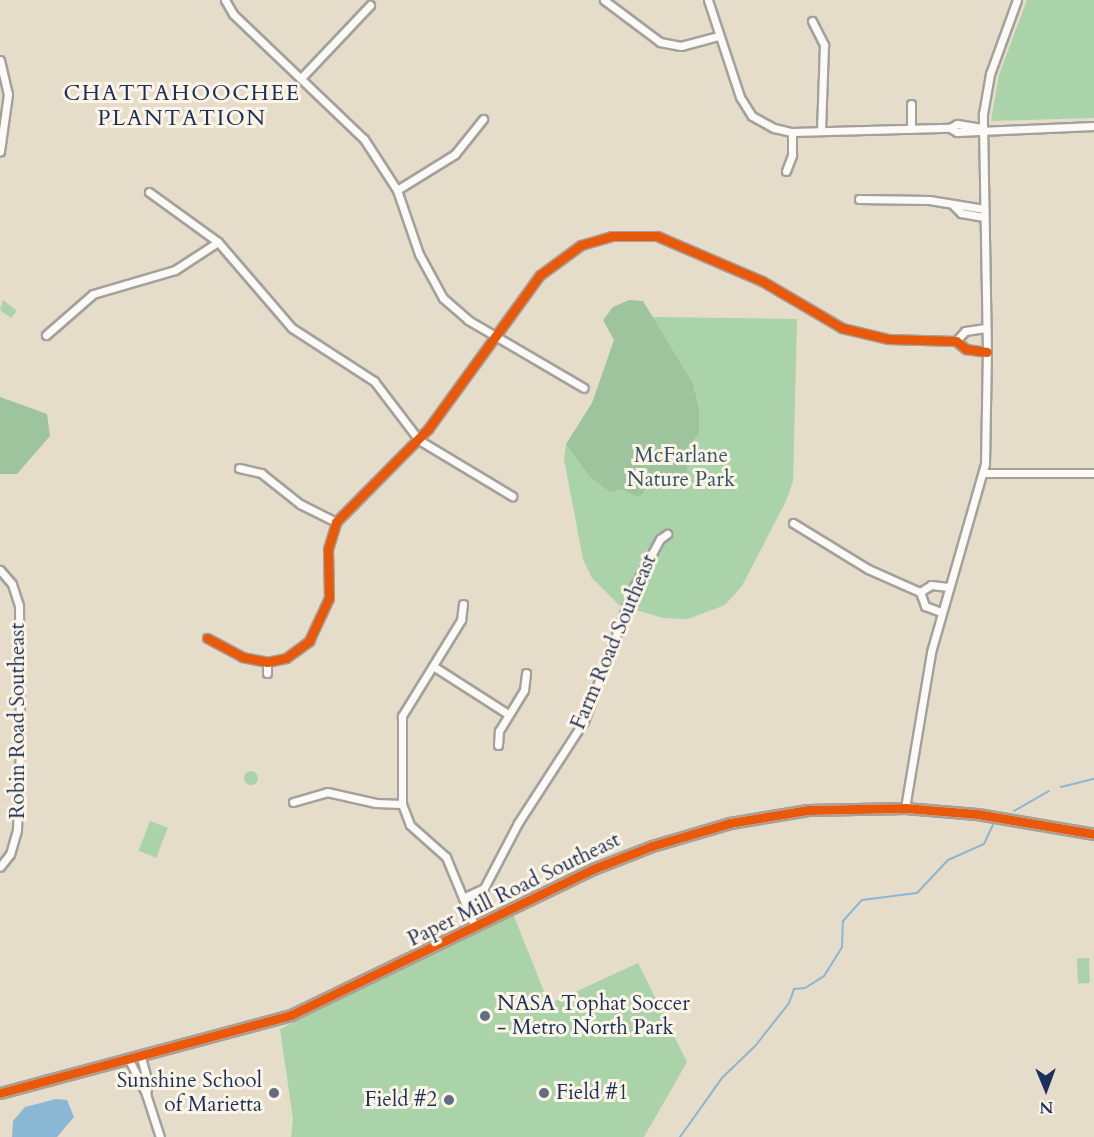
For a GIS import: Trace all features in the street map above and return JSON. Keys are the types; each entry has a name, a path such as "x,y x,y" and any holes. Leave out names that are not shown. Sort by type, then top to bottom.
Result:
{"street":[{"path":"225,0 233,14 302,77 364,139 396,190 435,286 454,309 584,388"},
{"path":"604,0 660,42 681,46 718,36"},
{"path":"708,0 740,97 752,116 767,126 792,132 950,128 964,132 982,128 1094,126"},
{"path":"905,808 925,683 941,612 984,473 987,328 982,128 990,74 1017,0"},
{"path":"302,77 370,5"},
{"path":"812,21 824,45 821,131"},
{"path":"0,60 8,94 0,151"},
{"path":"911,104 911,129"},
{"path":"396,190 455,154 483,119"},
{"path":"786,171 792,155 792,132"},
{"path":"149,192 218,242 292,328 374,381 419,440 512,496"},
{"path":"859,199 929,200 984,213"},
{"path":"207,638 242,657 267,662 286,658 303,647 322,618 329,598 328,549 336,522 419,440 540,275 560,257 595,240 640,234 673,242 721,261 842,328 888,339 956,341 974,352 987,352"},
{"path":"46,335 93,294 175,270 218,242"},
{"path":"956,341 965,331 987,328"},
{"path":"238,468 261,473 300,504 336,522"},
{"path":"984,473 1094,473"},
{"path":"793,523 852,561 920,592 925,606 941,612"},
{"name":"Farm Road Southeast","path":"463,898 484,888 518,823 584,721 634,587 660,539 667,534"},
{"name":"Robin Road Southeast","path":"0,867 10,854 17,830 20,784 19,606 12,584 2,572"},
{"path":"920,592 931,585 948,587"},
{"path":"463,604 461,620 402,716 402,804 410,825 446,857 475,927"},
{"path":"267,662 267,673"},
{"path":"433,666 508,714"},
{"path":"498,745 499,731 524,690 526,673"},
{"path":"293,802 327,792 376,803 402,804"},
{"name":"Paper Mill Road Southeast","path":"0,1093 291,1015 632,853 718,826 808,810 905,808 977,814 1094,834"},
{"path":"141,1057 148,1083 146,1094"},
{"path":"129,1060 146,1094 160,1137"}],"green space":[{"path":"1027,0 1094,0 1094,118 991,121 999,75"},
{"path":"3,300 17,311 11,318 0,310"},
{"path":"629,300 643,301 693,384 699,409 699,433 681,455 687,466 687,476 675,479 653,474 644,480 644,492 638,497 621,489 610,492 590,477 566,444 592,403 614,340 603,320 613,307"},
{"name":"McFarlane Nature Park","path":"653,317 797,319 793,481 786,501 742,586 725,605 688,619 663,618 619,605 592,578 583,559 564,459 566,445 641,324"},
{"path":"0,397 47,414 50,436 17,474 0,474"},
{"path":"251,771 256,773 258,778 256,783 251,785 246,783 244,778 246,773"},
{"path":"150,821 168,828 156,858 139,851"},
{"name":"NASA Tophat Soccer - Metro North Park","path":"513,914 549,1004 638,963 687,1062 644,1137 291,1137 293,1119 280,1029"},
{"path":"1077,958 1089,958 1090,983 1078,983"}],"water":[{"path":"56,1099 67,1100 74,1117 57,1137 12,1137 13,1121 25,1107"}],"waterway":[{"path":"1061,787 1094,779"},
{"path":"1014,811 1049,791"},
{"path":"680,1137 722,1078 756,1045 789,1003 794,989 805,988 824,976 842,947 843,921 862,900 917,893 948,860 984,844 993,825"}],"cycle path":[{"path":"207,638 242,657 267,662 286,658 309,641 329,598 328,549 336,522 428,429 540,275 581,245 612,236 657,236 762,281 842,328 888,339 956,341 966,349 987,352"},
{"path":"0,1093 291,1015 593,869 652,846 730,823 808,810 905,808 977,814 1094,834"}],"place":[{"name":"NASA Tophat Soccer - Metro North Park","path":"485,1016"},
{"name":"Sunshine School of Marietta","path":"274,1093"},
{"name":"Field #1","path":"544,1093"},
{"name":"Field #2","path":"449,1100"}],"district":[{"name":"CHATTAHOOCHEE PLANTATION","path":"182,106"}]}
